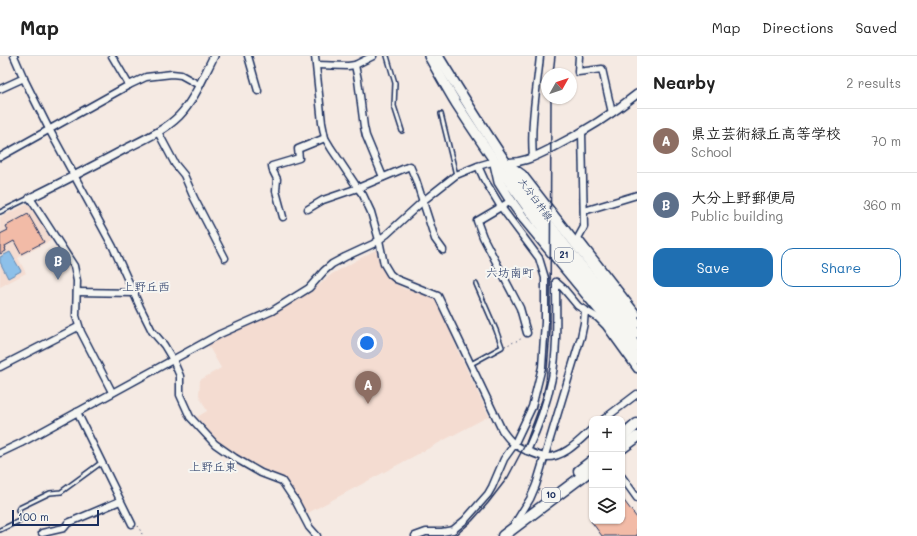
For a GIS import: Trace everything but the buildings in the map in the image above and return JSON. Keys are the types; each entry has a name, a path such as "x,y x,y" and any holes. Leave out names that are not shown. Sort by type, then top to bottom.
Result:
{"highway":[{"path":"625,434 637,424"},
{"path":"625,446 637,437"},
{"name":"10","path":"507,533 559,487 589,463"},
{"name":"10","path":"507,533 589,471"}],"main road":[{"name":"大分臼杵線","path":"429,56 456,102 495,161 547,234 637,347"},
{"name":"大分臼杵線","path":"438,56 465,101 505,162 553,229 637,334"},
{"path":"495,161 499,182 511,201 637,358"},
{"path":"505,162 522,175 596,266 637,322"}],"street":[{"path":"14,56 49,129 113,247 152,331 164,345 173,360 180,376 180,395 190,417 215,444 235,458 261,473 282,481 296,502 308,527 317,536"},
{"path":"112,56 129,85"},
{"path":"112,392 78,327 75,311 77,277 74,266 30,198 158,132 174,120 182,113 190,101 214,56"},
{"path":"248,56 258,92"},
{"path":"315,56 325,138 363,195 371,212 384,264 390,274 396,279 438,296 502,430 514,445 544,457 568,450 589,432"},
{"path":"317,65 355,65 373,56"},
{"path":"533,157 532,143 540,56"},
{"path":"579,56 578,72 602,69 612,113"},
{"path":"355,65 366,136 382,178"},
{"path":"0,157 146,77 172,74 181,75 198,86"},
{"path":"0,90 24,78"},
{"path":"0,454 220,334 272,311 309,288 332,264 379,240 423,201 456,175 495,161 522,161 533,157 582,133 637,94"},
{"path":"158,132 175,164 184,175 194,198 225,258"},
{"path":"582,133 584,227 578,238 596,266 637,314"},
{"path":"283,217 276,191 277,179 272,166 300,158 298,149 325,138"},
{"path":"308,209 323,200 358,188 410,166 436,238 443,250"},
{"path":"415,536 426,532 447,532 453,530 488,494 504,459 514,445 532,407 542,367 545,322 545,278 539,258 502,207 484,179 478,166"},
{"path":"584,212 637,195"},
{"path":"511,201 477,221 483,237 520,308 527,333"},
{"path":"526,451 542,415 552,378 555,348 556,282 578,306 592,313 602,322 637,369"},
{"path":"77,292 135,293"},
{"path":"507,533 530,499 536,485 581,336 585,310"},
{"path":"0,367 78,327"},
{"path":"608,416 637,394"},
{"path":"76,412 132,524"},
{"path":"625,482 637,498"},
{"path":"42,533 64,528 68,523 120,500"}],"lane":[{"path":"387,56 395,83 394,106 402,131"},
{"path":"441,114 456,175"},
{"path":"0,212 30,198"},
{"path":"471,364 502,347 476,284"},
{"path":"0,530 21,518 18,510 19,508 50,493 61,492 102,462"}],"path":[{"path":"502,347 525,337 527,333"},
{"path":"132,524 135,527 138,525 142,536"}],"shaded area":[{"path":"28,204 52,240 18,258 26,273 0,287 0,217"},
{"path":"377,249 388,278 404,289 412,290 437,300 458,351 489,416 306,514 282,477 248,462 218,441 197,417 207,411 199,395 200,380 221,368 208,345 283,308 313,290 332,274"}],"water":[{"path":"10,252 21,271 8,278 0,262 0,257"}],"tunnel":[{"path":"545,278 556,282"}],"railway":[{"path":"554,68 555,56"},
{"path":"455,536 472,521 508,477 526,443 542,400 546,383 550,331 551,104"}],"place":[{"name":"大分上野郵便局","path":"58,280"},
{"name":"県立芸術緑丘高等学校","path":"368,404"}],"district":[{"name":"六坊南町","path":"510,273"},
{"name":"上野丘西","path":"146,287"},
{"name":"上野丘東","path":"213,467"}]}
